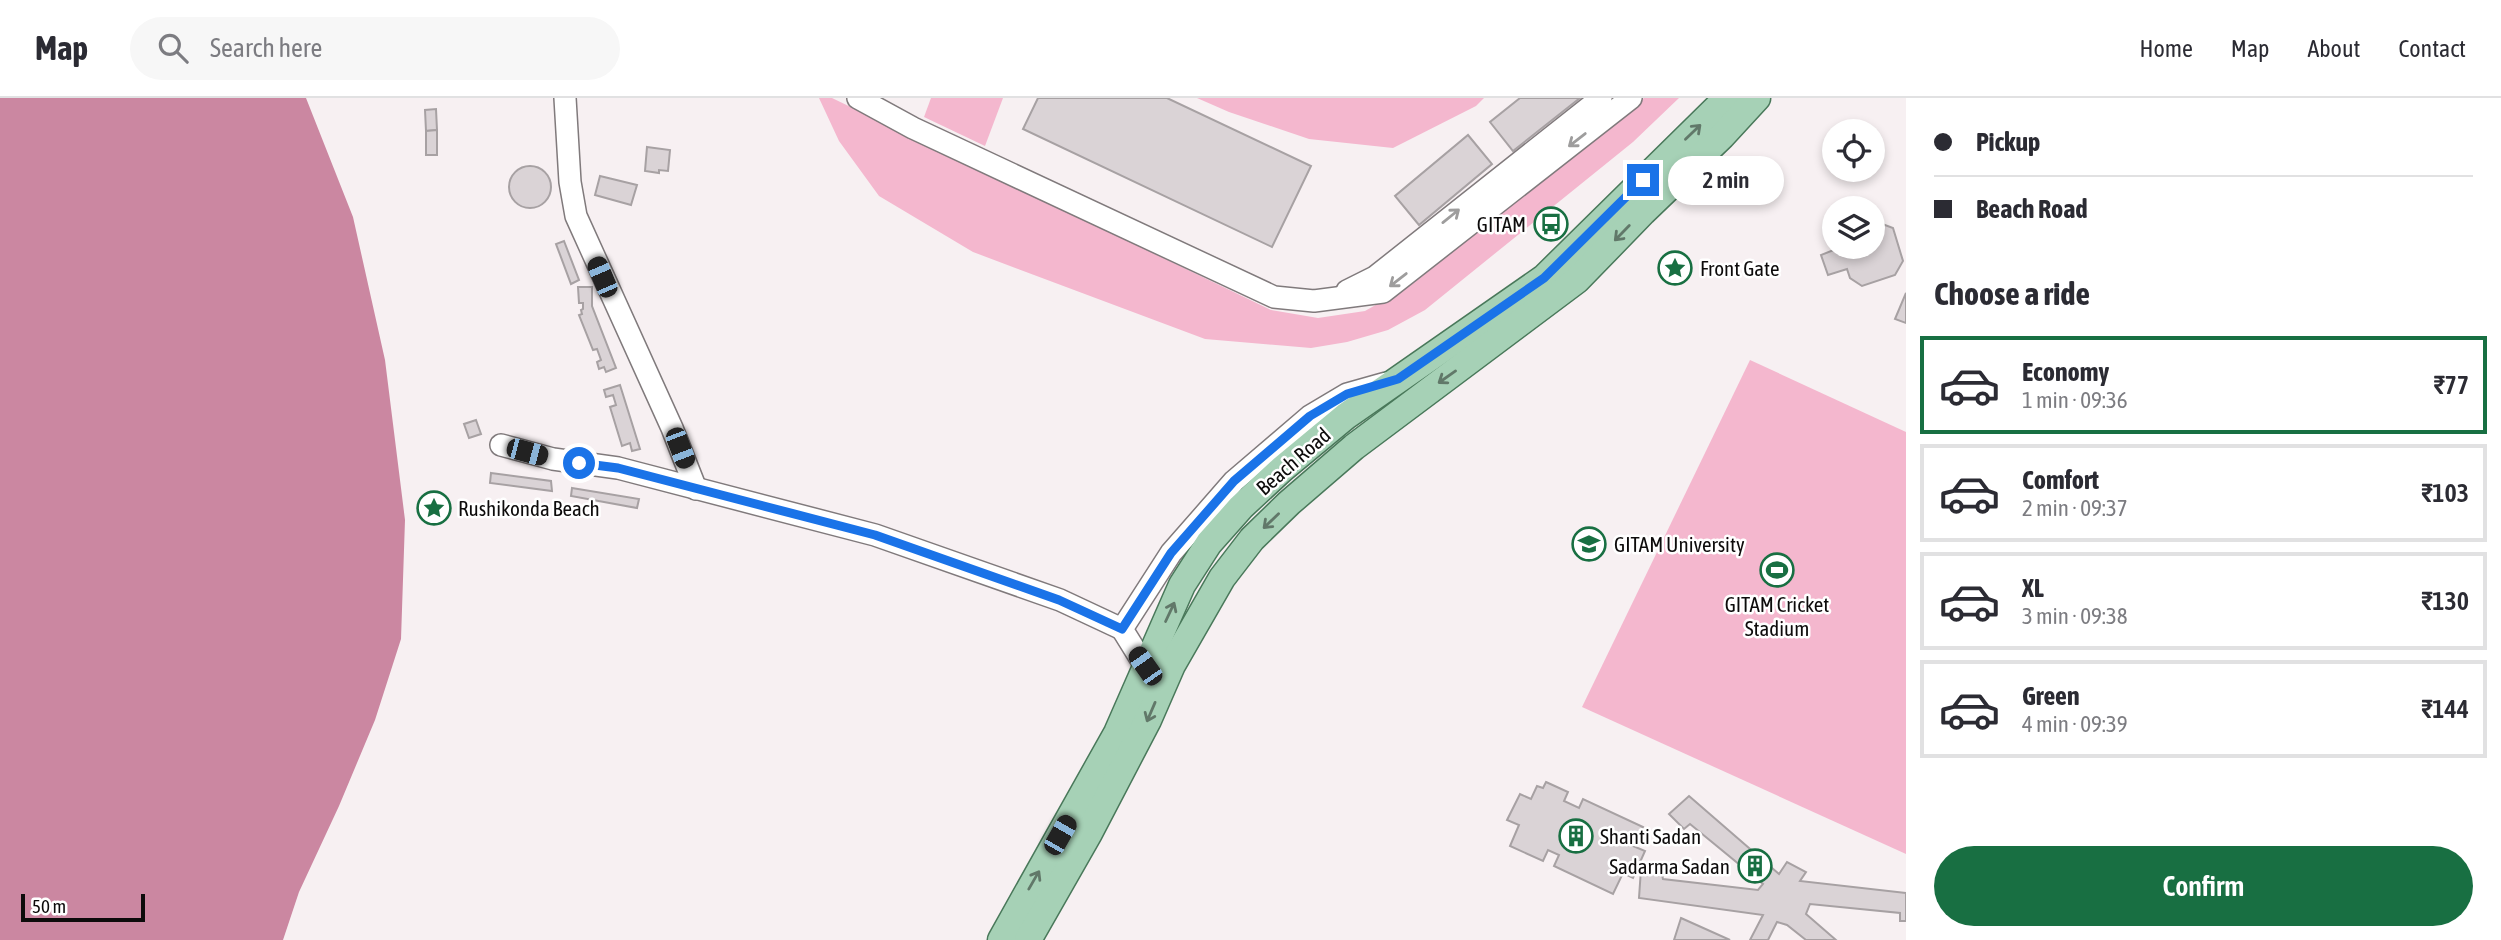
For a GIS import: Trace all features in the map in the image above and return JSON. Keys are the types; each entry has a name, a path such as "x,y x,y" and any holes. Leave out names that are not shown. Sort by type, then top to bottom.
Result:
{"main road":[{"name":"Beach Road","path":"1001,940 1117,733 1182,584 1209,542 1241,507 1282,469 1346,416 1544,278 1727,98"},
{"path":"1028,940 1090,833 1148,720 1172,665 1222,578 1252,539 1354,447 1577,280 1757,98"}],"street":[{"path":"565,98 570,182 576,216 672,428 696,489"},
{"path":"858,98 914,128 1274,297 1314,301 1383,292 1631,98"},
{"path":"1336,297 1375,277 1601,98"},
{"path":"1122,629 1171,553 1234,481 1310,416 1347,394 1398,379"},
{"path":"501,445 552,459 618,468 875,535 1059,600 1122,629 1145,666"}],"shaded area":[{"path":"0,98 306,98 353,217 385,360 405,520 401,639 375,720 299,892 283,940 0,940"},
{"path":"819,98 832,98 1271,310 1318,318 1365,311 1411,285 1644,98 1679,98 1633,142 1425,310 1388,330 1347,342 1311,348 1205,339 973,252 879,196 839,141"},
{"path":"931,98 1003,98 985,146 924,117"},
{"path":"1197,98 1484,98 1476,106 1393,148 1309,139 1229,112"},
{"name":"GITAM Cricket Stadium","path":"1750,360 1906,432 1906,854 1582,707"}],"building":[{"path":"1038,98 1167,98 1311,166 1272,247 1023,129"},
{"path":"1520,98 1580,98 1513,151 1490,122"},
{"path":"436,109 437,130 426,131 425,110"},
{"path":"437,130 437,155 426,155 426,131"},
{"path":"1468,135 1492,164 1419,225 1395,196"},
{"path":"647,147 670,150 668,171 645,171"},
{"path":"530,166 545,172 551,187 545,202 530,208 515,202 509,187 515,172"},
{"path":"600,176 637,185 631,205 595,195"},
{"path":"1885,225 1893,228 1903,261 1895,275 1862,286 1850,278 1847,269 1828,275 1822,259 1885,259"},
{"path":"564,241 579,280 571,284 556,244"},
{"path":"578,287 592,287 592,306 616,368 606,372 604,367 599,369 597,362 601,360 597,349 593,350 579,315 582,314 583,303 579,303"},
{"path":"1906,293 1906,323 1895,319"},
{"path":"620,385 640,449 632,451 630,443 622,446 610,407 616,405 613,395 606,397 604,390"},
{"path":"476,420 481,434 469,438 464,424"},
{"path":"491,473 551,481 552,491 490,483"},
{"path":"572,488 639,499 637,508 571,496"},
{"name":"Shanti Sadan","path":"1546,782 1568,792 1564,801 1579,808 1583,799 1643,827 1633,846 1645,851 1633,878 1623,873 1613,894 1554,866 1559,855 1548,850 1543,861 1510,846 1519,825 1507,820 1520,794 1531,799 1537,786 1543,788"},
{"name":"Sadarma Sadan","path":"1689,796 1779,874 1787,862 1806,872 1800,881 1906,893 1906,921 1900,921 1900,913 1810,904 1806,914 1836,940 1806,940 1787,925 1777,922 1768,940 1750,940 1763,915 1639,898 1641,869 1661,870 1663,879 1758,890 1763,884 1690,824 1684,829 1669,814"},
{"name":"Sadarma Sadan","path":"1681,918 1730,940 1674,940"}],"place":[{"name":"GITAM","path":"1551,224"},
{"name":"Front Gate","path":"1675,268"},
{"name":"Rushikonda Beach","path":"434,508"},
{"name":"GITAM University","path":"1589,544"},
{"name":"GITAM Cricket Stadium","path":"1777,570"},
{"name":"Shanti Sadan","path":"1576,836"},
{"name":"Sadarma Sadan","path":"1755,866"}],"route":[{"path":"579,463 618,468 875,535 1059,600 1122,629 1171,553 1234,481 1310,416 1347,394 1398,379 1544,278 1643,180"}]}
